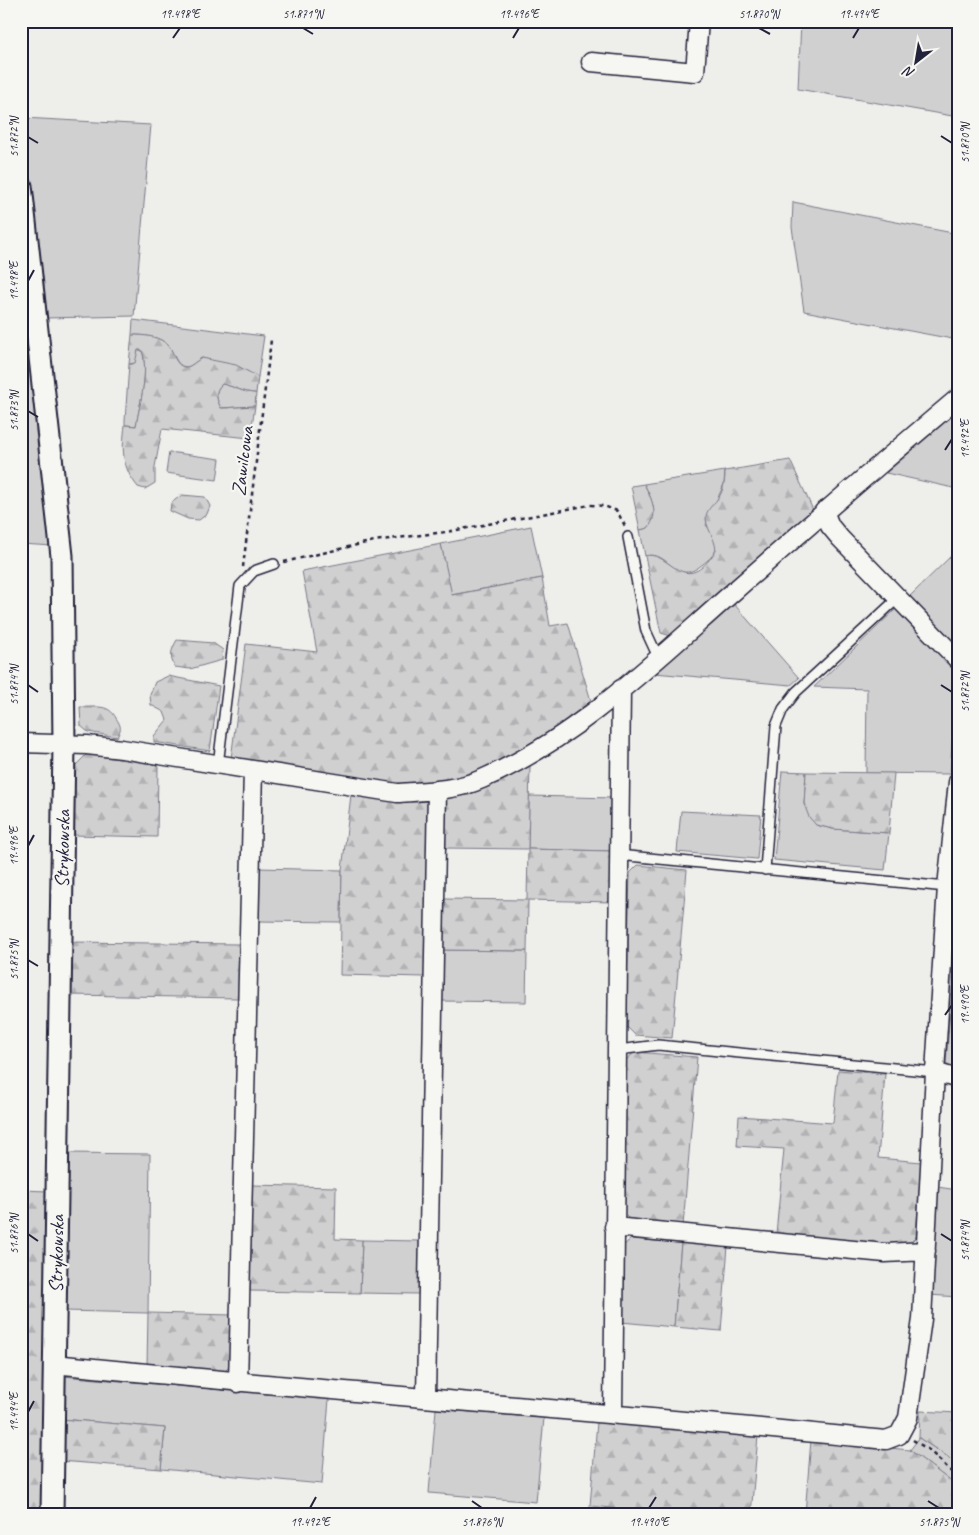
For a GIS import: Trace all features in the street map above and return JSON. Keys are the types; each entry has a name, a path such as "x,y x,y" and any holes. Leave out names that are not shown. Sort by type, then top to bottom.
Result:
{"street":[{"path":"591,62 695,72 699,21"},
{"name":"Strykowska","path":"21,186 62,556 64,745 52,1514"},
{"path":"21,743 114,748 397,793 437,790 480,780 518,762 564,732 621,689 824,511 958,398"},
{"path":"824,511 835,532 897,599 958,660"},
{"path":"613,1413 615,1092 618,1050 618,855 621,689"},
{"path":"238,1383 253,770"},
{"path":"54,1364 238,1383 613,1413 886,1440 899,1434 908,1418 912,1400 922,1319 934,1072 953,888 958,782"},
{"path":"426,1397 437,790"},
{"path":"934,1072 958,1079"},
{"path":"614,1227 885,1253 926,1251"}],"lane":[{"path":"628,537 646,631 658,657"},
{"path":"218,766 240,586 254,571 274,564"},
{"path":"765,870 776,726 783,709 796,692 897,599"},
{"path":"618,855 953,888"},
{"path":"618,1050 658,1046 934,1072"}],"path":[{"name":"Zawilcowa","path":"240,586 271,340"},
{"path":"274,564 374,541 446,532 590,505 604,506 617,511 623,518 628,537"},
{"path":"899,1434 929,1450 958,1478"}],"green space":[{"path":"801,21 958,21 958,117 798,89"},
{"path":"23,118 151,125 134,316 45,318"},
{"path":"793,202 958,234 958,340 804,311 792,227"},
{"path":"26,299 53,546 21,544 21,300"},
{"path":"133,320 264,336 258,377 242,369 202,358 189,366 182,366 177,362 169,346 161,340 142,335 132,335"},
{"path":"132,335 142,335 161,340 169,346 177,362 185,367 202,358 236,365 258,377 256,393 222,384 217,392 221,408 255,406 250,438 162,429 155,467 155,483 145,489 138,487 128,472 123,450 125,425 136,426 145,368 142,350 138,350 135,363 129,364"},
{"path":"138,350 142,350 145,368 142,397 136,426 125,425 129,364 133,364"},
{"path":"222,384 256,393 255,406 221,408 217,395 218,389"},
{"path":"958,411 958,489 886,473"},
{"path":"169,452 220,459 217,480 166,473"},
{"path":"790,460 813,510 671,636 661,633 645,556 654,556 662,559 678,570 686,572 695,571 705,565 716,550 706,516 722,491 725,471"},
{"path":"725,471 724,484 706,525 716,542 715,551 711,557 693,571 685,572 678,571 654,555 645,556 640,530 648,528 653,516 653,506 644,484"},
{"path":"644,484 654,512 652,523 648,528 640,530 631,486"},
{"path":"182,495 205,497 210,506 207,514 199,520 188,519 170,511 171,503"},
{"path":"531,526 542,578 451,595 441,544"},
{"path":"958,527 958,648 909,597 951,556"},
{"path":"441,544 452,595 542,578 550,626 568,623 591,701 528,749 466,778 397,785 231,759 246,644 317,652 302,571"},
{"path":"733,603 799,678 791,685 654,673"},
{"path":"897,608 957,672 950,774 866,773 867,689 814,687"},
{"path":"177,640 213,643 223,650 222,660 190,669 175,667 172,654"},
{"path":"168,676 219,686 210,751 154,742 154,736 167,720 164,712 151,705 150,695 155,682"},
{"path":"80,707 101,707 113,713 120,725 117,737 88,732 81,726"},
{"path":"87,754 158,765 157,837 72,835 73,768"},
{"path":"530,766 528,849 444,848 445,797 469,795"},
{"path":"782,771 806,772 804,804 816,825 833,829 889,833 885,870 774,860"},
{"path":"806,772 894,773 889,833 833,829 816,825 809,817 804,804"},
{"path":"351,795 397,801 428,798 425,977 340,975 342,870"},
{"path":"529,796 614,798 613,851 528,849"},
{"path":"681,811 761,815 757,859 677,852"},
{"path":"528,849 613,851 612,902 528,900 527,951 442,950 443,899 527,900"},
{"path":"638,865 687,870 672,1038 635,1035 626,1026 630,873"},
{"path":"257,868 342,870 341,922 257,921"},
{"path":"958,908 958,1073 953,1073 946,1063"},
{"path":"70,942 239,944 238,998 69,995"},
{"path":"442,950 527,951 526,1002 441,1001"},
{"path":"635,1052 697,1057 683,1226 632,1222 623,1213 626,1060"},
{"path":"838,1070 885,1074 878,1158 921,1162 916,1237 907,1246 776,1234 784,1149 737,1146 739,1116 833,1123"},
{"path":"66,1153 150,1154 148,1313 64,1311"},
{"path":"252,1185 336,1187 335,1239 362,1240 360,1293 250,1291"},
{"path":"937,1187 958,1190 958,1297 929,1295"},
{"path":"21,1190 48,1191 42,1514 21,1514"},
{"path":"631,1239 681,1243 674,1327 621,1322 623,1246"},
{"path":"362,1240 420,1241 419,1294 360,1293"},
{"path":"681,1243 728,1246 721,1331 674,1327"},
{"path":"148,1313 232,1315 231,1365 223,1373 147,1367"},
{"path":"62,1376 329,1399 322,1484 161,1469 165,1428 61,1419"},
{"path":"436,1409 544,1418 536,1502 429,1493"},
{"path":"920,1411 958,1413 958,1467 948,1457 919,1438"},
{"path":"61,1419 165,1428 161,1469 60,1461"},
{"path":"597,1422 758,1436 751,1514 673,1514 590,1506"},
{"path":"919,1438 948,1457 958,1467 958,1487 910,1450"},
{"path":"811,1440 910,1450 958,1487 958,1514 805,1514"},
{"path":"606,1508 673,1514 605,1514"}]}
